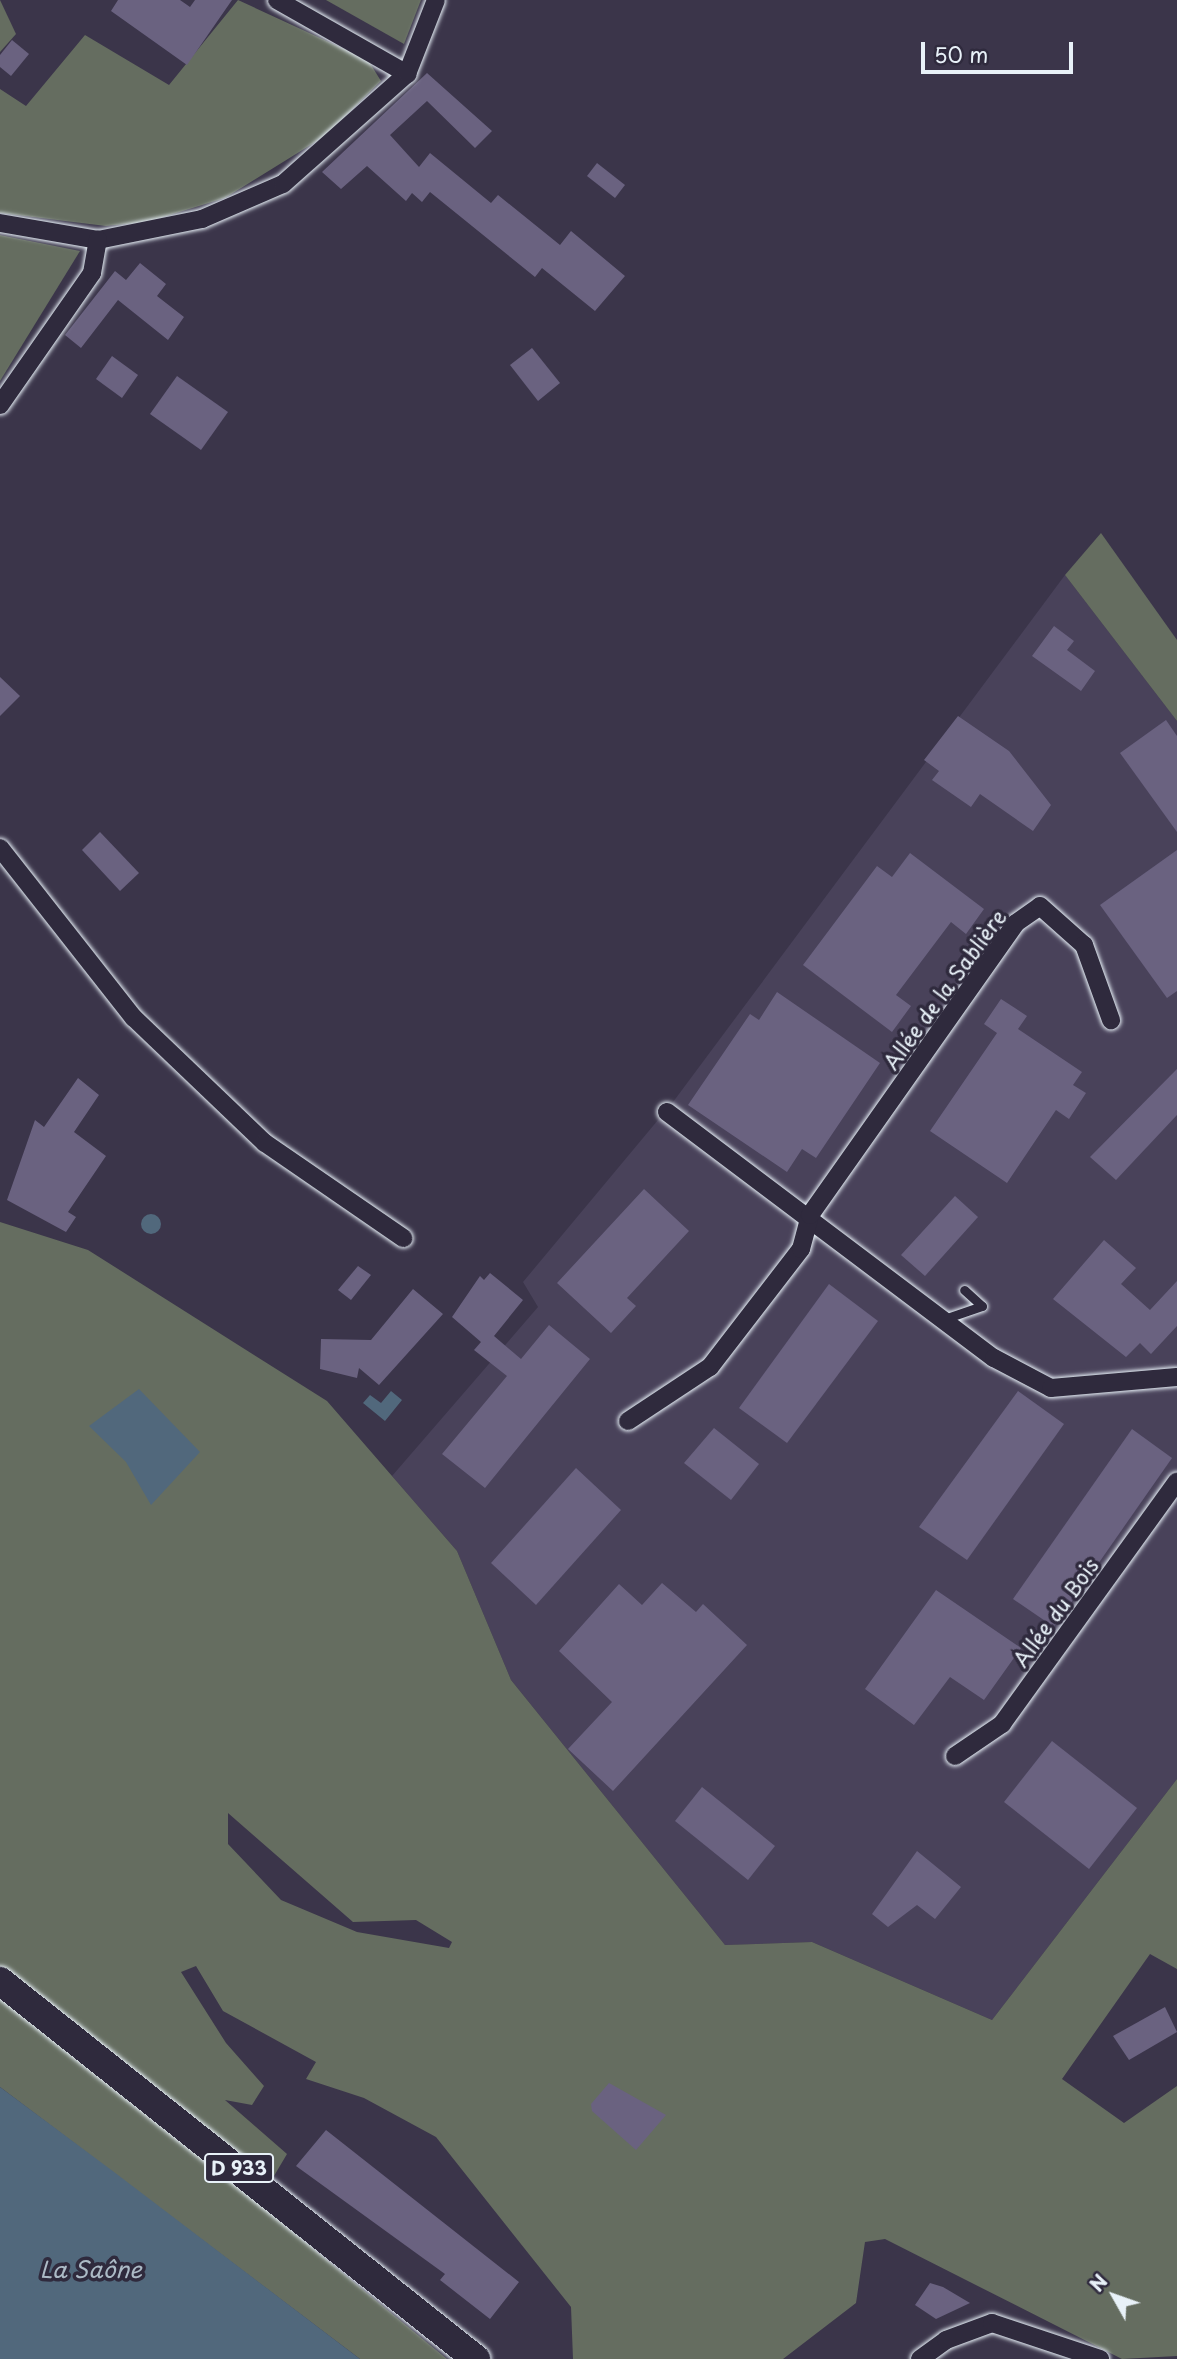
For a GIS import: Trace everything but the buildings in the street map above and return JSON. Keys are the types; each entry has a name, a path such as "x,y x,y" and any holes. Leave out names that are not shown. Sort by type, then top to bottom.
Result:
{"main road":[{"name":"D 933","path":"0,1981 476,2359"}],"street":[{"path":"277,0 407,74"},
{"path":"0,223 98,240 202,219 283,184 407,74 436,0"},
{"path":"0,405 92,273 98,240"},
{"path":"0,848 134,1018 265,1143 403,1238"},
{"name":"Allée de la Sablière","path":"810,1215 1016,923 1040,906 1084,945 1111,1020"},
{"path":"667,1112 810,1215 974,1348 1051,1388 1177,1377"},
{"path":"628,1421 710,1367 801,1249 810,1215"},
{"name":"Allée du Bois","path":"955,1756 1002,1724 1177,1481"},
{"path":"920,2359 946,2340 992,2323 1100,2359"}],"lane":[{"path":"940,1320 982,1306 964,1290"}],"shaded area":[{"path":"1065,575 1177,721 1177,1779 992,2020 812,1942 725,1945 511,1680 457,1551 392,1476 538,1307 523,1282 673,1102"}],"green space":[{"path":"0,0 16,34 0,52"},
{"path":"238,0 368,60 381,81 325,136 225,198 147,222 106,226 0,213 0,89 26,106 85,35 169,85"},
{"path":"326,0 421,0 404,44"},
{"path":"0,235 80,251 0,381"},
{"path":"1101,533 1177,640 1177,721 1065,575"},
{"path":"0,1222 88,1250 327,1401 457,1551 511,1680 725,1945 812,1942 992,2020 1177,1779 1177,1969 1150,1954 1062,2079 1124,2123 1177,2086 1177,2356 1122,2359 885,2239 865,2242 856,2303 783,2359 573,2359 571,2307 436,2137 364,2098 306,2079 316,2062 223,2011 196,1966 181,1972 226,2043 264,2086 252,2105 225,2100 287,2154 258,2203 447,2359 360,2359 0,2087","holes":["228,1813 353,1922 416,1920 452,1942 449,1948 357,1932 281,1900 228,1844"]}],"water":[{"path":"151,1214 158,1217 161,1224 158,1231 151,1234 144,1231 141,1224 144,1217"},
{"path":"139,1389 200,1452 151,1505 126,1462 89,1426"},
{"path":"391,1391 402,1400 385,1421 363,1403 370,1395 381,1403"},
{"name":"La Saône","path":"0,2087 114,2172 360,2359 0,2359"}]}
